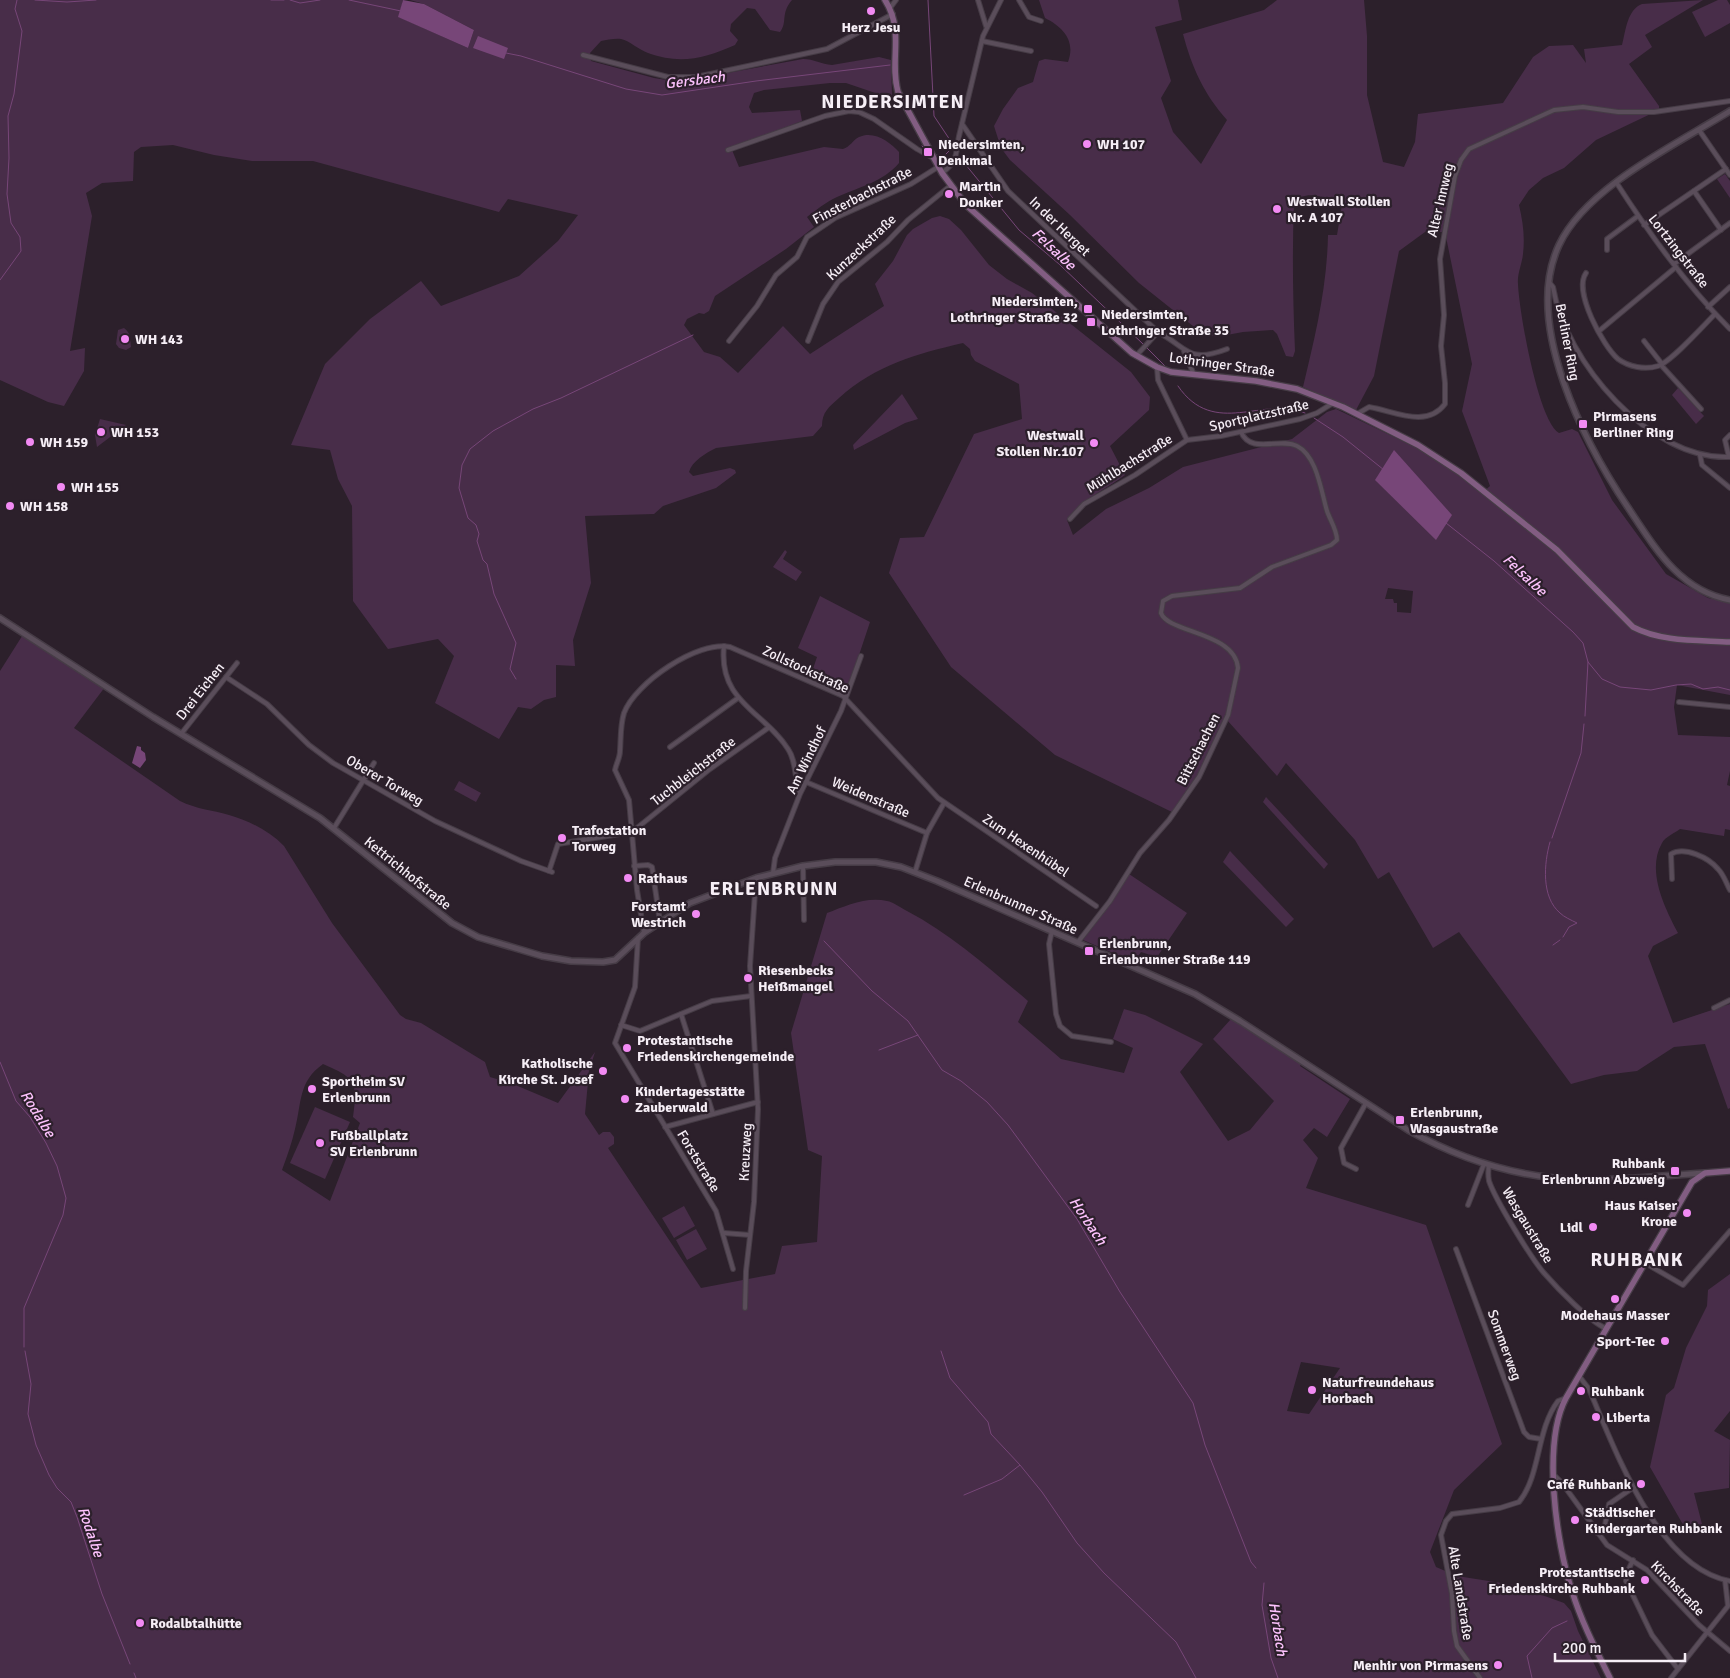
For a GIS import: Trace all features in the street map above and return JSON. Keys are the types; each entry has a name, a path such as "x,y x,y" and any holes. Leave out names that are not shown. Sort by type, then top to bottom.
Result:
{"main road":[{"name":"Lothringer Straße","path":"885,0 891,11 896,28 898,92 950,186 977,216 1136,356 1157,367 1178,374 1278,384 1334,403 1357,414 1418,445 1455,468 1563,556 1625,621 1640,631 1666,637 1730,642"},
{"path":"1610,1678 1585,1625 1567,1576 1560,1536 1554,1476 1556,1426 1566,1398 1694,1180 1705,1173 1730,1171"}],"street":[{"path":"583,55 668,76 696,76 827,48 891,11 896,0"},
{"path":"978,0 986,26"},
{"path":"942,173 952,164 958,153 958,141 986,26 1001,0"},
{"path":"1019,0 1029,17 1041,21"},
{"path":"982,41 1031,52"},
{"name":"Alter Innweg","path":"1357,414 1369,407 1420,417 1436,413 1444,404 1446,396 1441,346 1444,310 1440,259 1455,176 1461,160 1469,149 1554,110 1583,107 1618,112 1654,112 1730,101"},
{"path":"728,150 825,116 849,111 874,119 933,158"},
{"name":"Berliner Ring","path":"1730,111 1616,182 1583,210 1567,230 1554,257 1549,282 1552,328 1560,367 1574,411 1589,444 1620,496 1656,549 1678,574 1705,592 1730,600"},
{"name":"In der Herget","path":"962,124 1008,192 1158,332 1172,340 1184,351"},
{"path":"1699,130 1730,175"},
{"name":"Finsterbachstraße","path":"729,341 751,315 776,275 797,257 807,237 836,218 911,184 938,167"},
{"path":"1644,225 1726,169"},
{"name":"Lortzingstraße","path":"1616,182 1644,225 1675,266 1708,307 1730,329"},
{"name":"Kunzeckstraße","path":"808,341 823,304 838,282 887,242 908,220 950,186"},
{"path":"1694,191 1721,230"},
{"path":"1607,250 1607,239 1638,216"},
{"path":"1599,331 1675,266 1730,223"},
{"path":"1586,273 1582,283 1591,316 1610,350 1624,363 1640,367 1662,364 1715,314"},
{"path":"1549,282 1553,287 1562,325 1587,366 1626,409 1664,440 1700,455 1730,457 1725,440 1730,435"},
{"path":"1708,307 1730,287"},
{"path":"1552,328 1562,325"},
{"path":"1136,356 1158,332"},
{"path":"1644,341 1701,409"},
{"path":"1184,351 1197,356 1227,349"},
{"path":"1184,351 1194,376"},
{"name":"Mühlbachstraße","path":"1070,519 1084,504 1129,478 1186,440 1158,380 1157,367"},
{"name":"Sportplatzstraße","path":"1186,440 1241,432 1304,418 1334,403"},
{"name":"Bittschachen","path":"1078,942 1110,901 1140,853 1183,801 1210,756 1228,715 1238,660 1228,650 1199,632 1167,622 1161,613 1163,601 1172,596 1240,588 1272,567 1331,545 1336,540 1320,482 1311,461 1302,449 1294,444 1251,442 1244,438 1241,432"},
{"path":"1700,455 1702,465 1730,488"},
{"name":"Kettrichhofstraße","path":"0,618 181,734 334,828 452,923 478,937 559,960 603,962 618,958 644,933"},
{"path":"644,933 634,866 629,800 615,770 620,752 625,711 646,683 657,673 670,665 709,648 724,646 724,660 728,680 738,698 789,750 800,794"},
{"name":"Zollstockstraße","path":"724,646 847,699 944,803"},
{"name":"Am Windhof","path":"773,873 774,858 800,794 847,699 861,656"},
{"name":"Drei Eichen","path":"181,734 237,663"},
{"name":"Oberer Torweg","path":"226,677 267,704 315,750 362,780 412,809 492,849 551,872 558,844 632,832"},
{"path":"670,747 738,698"},
{"path":"1679,702 1730,707"},
{"name":"Tuchbleichstraße","path":"632,832 710,769 768,728"},
{"path":"334,828 374,763"},
{"name":"Weidenstraße","path":"806,782 927,833"},
{"path":"915,872 927,833 944,803"},
{"name":"Zum Hexenhübel","path":"944,803 1096,906"},
{"path":"1672,879 1671,854 1691,852 1718,868 1730,890"},
{"name":"Erlenbrunner Straße","path":"644,933 690,903 756,878 803,866 856,861 876,862 915,872 1078,942 1204,1000 1432,1143 1487,1165 1526,1174 1572,1179 1609,1179 1705,1173"},
{"path":"634,866 648,865 652,867 660,922"},
{"path":"803,866 804,920"},
{"name":"Kreuzweg","path":"745,1308 746,1262 750,1235 758,1102 750,952 756,878"},
{"path":"1052,931 1049,944 1056,1014 1060,1026 1072,1036 1111,1042"},
{"name":"Forststraße","path":"638,938 634,987 615,1043 711,1203 724,1232 733,1268"},
{"path":"621,1025 640,1031 718,999 751,996"},
{"path":"1714,1008 1730,1000"},
{"path":"681,1014 713,1114"},
{"path":"665,1127 758,1102"},
{"path":"1356,1169 1344,1163 1341,1148 1366,1103"},
{"path":"1468,1205 1487,1165"},
{"name":"Wasgaustraße","path":"1487,1165 1488,1176 1493,1190 1537,1264 1565,1295 1607,1330"},
{"path":"1685,1174 1694,1180"},
{"path":"1646,1263 1683,1285 1725,1234 1730,1231"},
{"path":"724,1232 750,1235"},
{"name":"Sommerweg","path":"1456,1250 1524,1432 1529,1437 1541,1439"},
{"path":"1579,1376 1589,1389 1634,1487 1658,1526 1683,1556 1706,1574 1730,1582"},
{"name":"Alte Landstraße","path":"1480,1678 1461,1654 1455,1637 1452,1594 1441,1542 1442,1528 1449,1517 1457,1512 1500,1508 1519,1502 1526,1488 1541,1439 1556,1403 1566,1398"},
{"name":"Kirchstraße","path":"1554,1476 1562,1483 1597,1533 1610,1547 1647,1570 1707,1632 1730,1651"},
{"path":"1597,1533 1605,1525 1609,1504 1634,1487"},
{"path":"1633,1560 1627,1573 1626,1581 1652,1635 1678,1669"},
{"path":"1671,1678 1728,1606 1725,1580"}],"shaded area":[{"path":"0,0 403,0 399,17 468,48 474,30 424,4 410,0 792,0 786,10 784,25 780,32 770,30 755,9 747,8 731,24 730,31 738,40 735,45 703,56 682,59 660,57 619,39 601,41 590,53 591,61 654,78 679,82 803,59 832,65 879,57 891,60 892,96 890,98 846,83 764,90 754,93 749,107 752,113 800,110 802,121 737,146 732,150 739,167 824,147 843,149 859,137 865,135 881,138 895,148 899,152 899,163 886,175 829,201 807,217 814,227 786,249 715,296 709,311 704,314 699,313 687,319 684,325 704,352 720,357 738,373 783,326 810,354 884,306 875,284 893,261 907,235 913,229 932,218 940,216 949,219 961,230 989,265 1007,279 1032,293 1131,372 1150,397 1149,410 1110,446 1125,475 1087,500 1073,513 1067,520 1073,535 1106,509 1149,488 1183,467 1292,439 1327,412 1336,409 1415,447 1452,470 1482,493 1490,486 1462,411 1472,364 1445,232 1425,232 1399,251 1374,376 1356,410 1303,387 1323,293 1328,235 1337,235 1342,205 1324,197 1310,195 1299,198 1294,203 1295,351 1293,357 1286,356 1277,334 1273,330 1243,332 1216,337 1198,330 1139,283 1070,215 1010,160 1001,148 994,126 1018,88 1033,82 1039,61 1045,59 1068,62 1070,54 1069,41 1062,30 1045,18 1039,0 1178,0 1182,20 1155,27 1171,81 1161,98 1173,132 1201,164 1227,120 1205,90 1190,58 1183,34 1264,10 1277,0 1364,0 1367,36 1367,95 1383,162 1404,167 1415,142 1418,114 1503,103 1533,57 1549,46 1573,45 1586,63 1584,49 1622,45 1630,16 1642,4 1703,0 1645,35 1652,47 1629,64 1659,106 1659,110 1596,140 1564,168 1543,178 1529,190 1519,205 1523,223 1524,242 1518,280 1522,317 1531,364 1544,408 1551,424 1559,433 1572,429 1578,432 1612,500 1666,574 1708,598 1730,603 1730,695 1677,685 1674,707 1678,735 1730,737 1730,771 1727,785 1730,786 1730,830 1725,829 1724,836 1680,829 1663,841 1656,865 1657,877 1663,901 1678,933 1653,946 1648,956 1673,1023 1730,1004 1730,1108 1728,1109 1705,1044 1674,1047 1637,1071 1604,1075 1571,1084 1459,932 1433,948 1389,872 1378,879 1355,840 1286,763 1277,776 1227,720 1210,756 1174,813 1055,755 951,667 889,573 900,538 924,537 974,434 1022,419 1019,384 975,361 970,349 963,343 897,362 867,377 829,407 823,417 822,426 813,436 716,448 708,452 696,461 689,472 693,476 730,468 735,470 736,473 716,488 663,506 654,514 585,516 591,583 573,640 575,666 556,665 556,697 544,700 531,709 518,707 499,739 435,703 454,656 438,639 388,649 353,601 352,506 338,479 330,450 291,445 325,364 370,319 421,281 441,306 519,276 558,241 578,215 508,199 499,212 313,161 252,161 214,155 173,145 141,147 134,152 133,181 102,183 86,193 92,216 70,351 85,348 84,371 64,406 48,402 0,380","holes":["1388,588 1413,591 1411,613 1397,612 1397,603 1394,603 1393,599 1385,599"]},
{"path":"403,0 424,4 474,30 468,48 398,17"},
{"path":"1718,0 1727,0 1730,5 1730,23 1705,37 1692,12"},
{"path":"478,36 508,48 504,59 473,48"},
{"path":"1725,174 1730,181 1730,198 1717,179"},
{"path":"124,328 129,334 131,347 126,350 119,348 116,344 118,330"},
{"path":"1678,388 1704,416 1696,424 1672,395"},
{"path":"902,394 918,419 905,423 854,450 853,445"},
{"path":"100,419 126,425 97,447 95,435"},
{"path":"1394,450 1452,515 1436,540 1375,480"},
{"path":"785,550 787,552 783,559 802,572 796,581 773,567"},
{"path":"820,596 870,622 847,691 810,678 817,657 798,648"},
{"path":"24,633 105,687 74,728 180,801 244,820 266,831 284,846 332,923 400,1015 406,1019 421,1023 485,1062 490,1077 513,1084 558,1103 595,1052 589,1071 585,1114 599,1135 603,1132 610,1132 614,1137 614,1144 608,1148 701,1288 775,1274 782,1246 817,1242 822,1156 808,1150 791,1033 827,913 856,902 879,900 892,903 923,920 970,953 1028,1001 1018,1022 1061,1059 1124,1073 1133,1048 1113,1039 1124,1009 1145,1015 1203,1044 1180,1072 1228,1141 1250,1130 1274,1101 1213,1039 1231,1019 1301,1064 1300,1066 1350,1099 1327,1137 1314,1128 1303,1140 1318,1158 1306,1188 1426,1225 1502,1444 1454,1490 1430,1552 1436,1567 1457,1576 1514,1585 1564,1603 1571,1611 1578,1631 1601,1678 0,1678 0,671","holes":["323,1064 342,1073 352,1082 355,1096 353,1117 360,1123 330,1201 282,1170 292,1139 305,1085 309,1078","1301,1362 1340,1368 1309,1414 1287,1411"]},
{"path":"137,746 141,747 141,750 145,753 146,760 140,768 132,763"},
{"path":"459,781 481,793 476,802 454,790"},
{"path":"1266,797 1328,864 1324,869 1263,802"},
{"path":"1230,851 1294,919 1286,927 1223,862"},
{"path":"1129,874 1187,913 1157,957 1141,952 1134,962 1083,940"},
{"name":"Fußballplatz SV Erlenbrunn","path":"315,1107 350,1122 325,1179 290,1163"},
{"path":"684,1206 695,1226 674,1238 662,1218"},
{"path":"696,1229 707,1249 687,1260 676,1240"},
{"path":"1730,1274 1730,1411 1714,1431 1730,1440 1729,1488 1694,1493 1703,1528 1689,1535 1650,1467 1666,1395 1674,1388 1686,1348 1707,1306 1708,1290"}],"waterway":[{"path":"0,280 21,251 20,237 11,223 7,194 9,158 8,116 14,94 22,31 15,9 17,0"},
{"name":"Gersbach","path":"35,0 67,2 96,0"},
{"name":"Gersbach","path":"271,0 284,0"},
{"name":"Gersbach","path":"290,0 300,3 320,0"},
{"name":"Gersbach","path":"349,0 401,11"},
{"name":"Felsalbe","path":"928,0 934,116 950,140"},
{"name":"Gersbach","path":"506,53 626,89 662,95 756,81 890,65"},
{"path":"937,155 942,158 950,150"},
{"name":"Felsalbe","path":"961,159 1019,230 1059,264 1143,344"},
{"path":"516,679 510,669 516,643 494,594 487,564 483,560 477,541 479,534 476,525 468,518 459,488 462,465 470,449 493,431 533,409 561,398 693,335"},
{"name":"Felsalbe","path":"1146,347 1165,366"},
{"name":"Felsalbe","path":"1178,386 1192,402 1207,410 1223,413 1240,413 1289,409 1305,413"},
{"name":"Felsalbe","path":"1314,418 1343,437 1384,470"},
{"name":"Felsalbe","path":"1446,523 1494,561 1573,632 1583,643 1588,662 1602,679 1620,687 1651,690 1691,684 1703,689 1718,687 1730,690"},
{"path":"1585,716 1588,662"},
{"path":"1552,838 1581,753 1584,724"},
{"path":"1550,842 1546,860 1547,889 1554,906 1560,913 1577,923 1569,927 1563,937"},
{"path":"1553,945 1560,940"},
{"name":"Horbach","path":"824,941 872,991 908,1021 942,1070 961,1081 987,1102 1008,1125 1077,1219 1120,1292 1193,1403 1205,1445 1251,1562 1256,1568"},
{"path":"879,1050 918,1035"},
{"name":"Rodalbe","path":"0,1062 16,1101 30,1117 46,1143 57,1166 66,1198 63,1215 24,1308 24,1347"},
{"name":"Rodalbe","path":"25,1351 31,1384 28,1414 36,1445 49,1475 57,1488 71,1502 102,1594 130,1664"},
{"path":"941,1351 950,1378 988,1422 991,1434 1020,1465"},
{"path":"964,1495 1002,1479 1020,1465 1042,1492 1077,1543 1104,1573 1176,1642 1196,1678"},
{"name":"Horbach","path":"1264,1583 1262,1605 1271,1658 1278,1678"},
{"path":"1532,1678 1527,1656 1552,1628 1567,1621"},
{"name":"Rodalbe","path":"134,1673 136,1678"}],"place":[{"name":"Herz Jesu","path":"871,11"},
{"name":"WH 107","path":"1087,144"},
{"name":"Niedersimten, Denkmal","path":"928,152"},
{"name":"Martin Donker","path":"949,194"},
{"name":"Westwall Stollen Nr. A 107","path":"1277,209"},
{"name":"Niedersimten, Lothringer Straße 32","path":"1088,309"},
{"name":"Niedersimten, Lothringer Straße 35","path":"1091,322"},
{"name":"WH 143","path":"125,339"},
{"name":"Pirmasens Berliner Ring","path":"1583,424"},
{"name":"WH 153","path":"101,432"},
{"name":"WH 159","path":"30,442"},
{"name":"Westwall Stollen Nr.107","path":"1094,443"},
{"name":"WH 155","path":"61,487"},
{"name":"WH 158","path":"10,506"},
{"name":"Trafostation Torweg","path":"562,838"},
{"name":"Rathaus","path":"628,878"},
{"name":"Forstamt Westrich","path":"696,914"},
{"name":"Erlenbrunn, Erlenbrunner Straße 119","path":"1089,951"},
{"name":"Riesenbecks Heißmangel","path":"748,978"},
{"name":"Protestantische Friedenskirchengemeinde","path":"627,1048"},
{"name":"Katholische Kirche St. Josef","path":"603,1071"},
{"name":"Sportheim SV Erlenbrunn","path":"312,1089"},
{"name":"Kindertagesstätte Zauberwald","path":"625,1099"},
{"name":"Erlenbrunn, Wasgaustraße","path":"1400,1120"},
{"name":"Fußballplatz SV Erlenbrunn","path":"320,1143"},
{"name":"Ruhbank Erlenbrunn Abzweig","path":"1675,1171"},
{"name":"Haus Kaiser Krone","path":"1687,1213"},
{"name":"Lidl","path":"1593,1227"},
{"name":"Modehaus Masser","path":"1615,1299"},
{"name":"Sport-Tec","path":"1665,1341"},
{"name":"Naturfreundehaus Horbach","path":"1312,1390"},
{"name":"Ruhbank","path":"1581,1391"},
{"name":"Liberta","path":"1596,1417"},
{"name":"Café Ruhbank","path":"1641,1484"},
{"name":"Städtischer Kindergarten Ruhbank","path":"1575,1520"},
{"name":"Protestantische Friedenskirche Ruhbank","path":"1645,1580"},
{"name":"Rodalbtalhütte","path":"140,1623"},
{"name":"Menhir von Pirmasens","path":"1498,1665"}],"district":[{"name":"NIEDERSIMTEN","path":"893,101"},
{"name":"ERLENBRUNN","path":"774,888"},
{"name":"RUHBANK","path":"1637,1259"}]}
